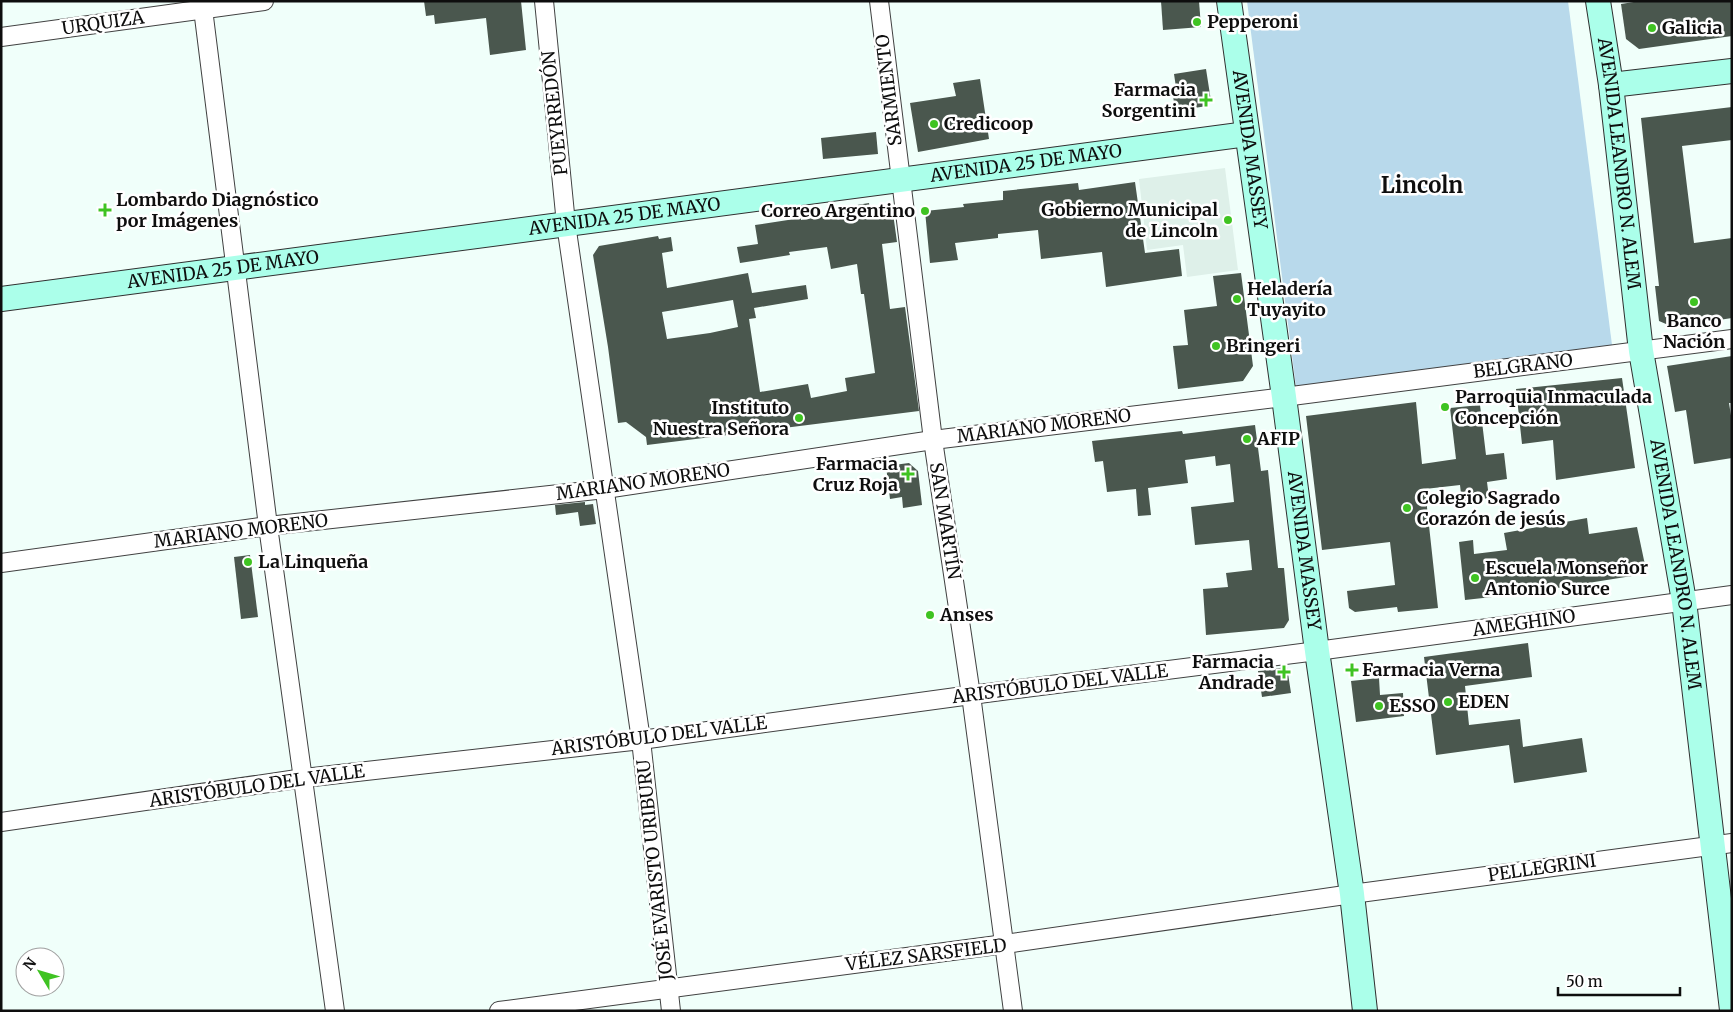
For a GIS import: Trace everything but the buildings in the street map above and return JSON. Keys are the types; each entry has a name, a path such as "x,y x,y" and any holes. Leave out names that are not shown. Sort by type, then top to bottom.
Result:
{"main road":[{"name":"AVENIDA MASSEY","path":"1229,1 1317,651 1352,894 1365,1011"},
{"name":"AVENIDA LEANDRO N. ALEM","path":"1598,1 1611,85 1641,351 1723,844 1732,1010"},
{"path":"1611,85 1732,70"},
{"name":"AVENIDA 25 DE MAYO","path":"1,299 1247,134"}],"street":[{"name":"URQUIZA","path":"1,37 202,6 264,1"},
{"name":"PUEYRREDÓN","path":"544,1 566,224"},
{"name":"SARMIENTO","path":"879,1 900,179"},
{"path":"202,6 268,526 335,1011"},
{"name":"SAN MARTÍN","path":"900,179 933,440 972,695 1013,1011"},
{"name":"JOSÉ EVARISTO URIBURU","path":"566,224 641,740 671,1011"},
{"name":"BELGRANO","path":"1284,397 1732,339"},
{"name":"MARIANO MORENO","path":"1,563 268,526 605,489 933,440 1284,397"},
{"name":"AMEGHINO","path":"1317,651 1732,595"},
{"name":"ARISTÓBULO DEL VALLE","path":"1,822 304,778 641,740 1317,651"},
{"name":"PELLEGRINI","path":"1352,894 1723,844"},
{"name":"VÉLEZ SARSFIELD","path":"499,1011 1005,944 1352,894"}],"shaded area":[{"path":"1247,1 1568,1 1612,345 1296,387"},
{"path":"1225,168 1238,270 1187,277 1183,245 1147,250 1139,179"}],"place":[{"name":"Pepperoni","path":"1197,22"},
{"name":"Galicia","path":"1652,28"},
{"name":"Farmacia Sorgentini","path":"1206,100"},
{"name":"Credicoop","path":"934,124"},
{"name":"Lombardo Diagnóstico por Imágenes","path":"105,210"},
{"name":"Correo Argentino","path":"925,211"},
{"name":"Gobierno Municipal de Lincoln","path":"1228,220"},
{"name":"Heladería Tuyayito","path":"1237,299"},
{"name":"Banco Nación","path":"1694,302"},
{"name":"Bringeri","path":"1216,346"},
{"name":"Parroquia Inmaculada Concepción","path":"1445,407"},
{"name":"Instituto Nuestra Señora","path":"799,418"},
{"name":"AFIP","path":"1247,439"},
{"name":"Farmacia Cruz Roja","path":"908,474"},
{"name":"Colegio Sagrado Corazón de jesús","path":"1407,508"},
{"name":"La Linqueña","path":"248,562"},
{"name":"Escuela Monseñor Antonio Surce","path":"1475,578"},
{"name":"Anses","path":"930,615"},
{"name":"Farmacia Verna","path":"1352,670"},
{"name":"Farmacia Andrade","path":"1284,672"},
{"name":"EDEN","path":"1448,702"},
{"name":"ESSO","path":"1379,706"}],"district":[{"name":"Lincoln","path":"1422,185"}]}
